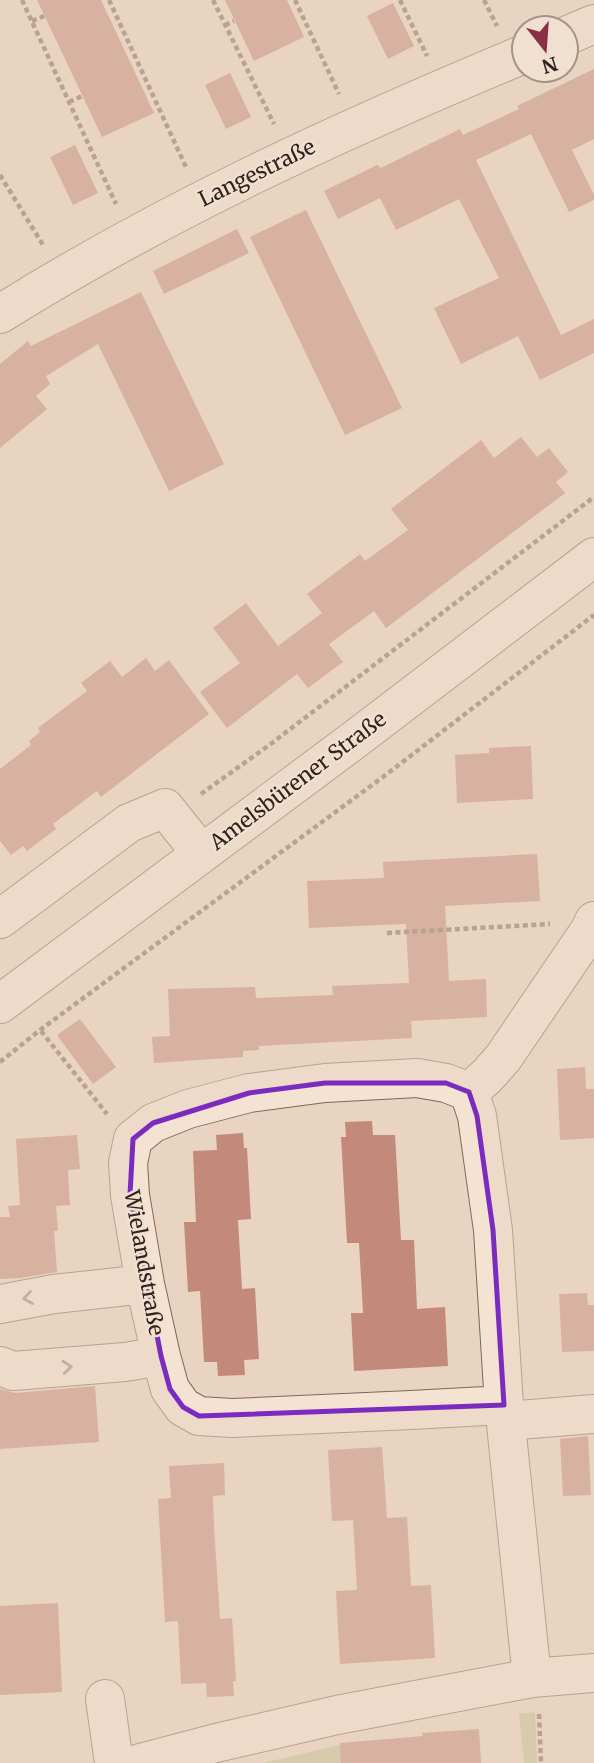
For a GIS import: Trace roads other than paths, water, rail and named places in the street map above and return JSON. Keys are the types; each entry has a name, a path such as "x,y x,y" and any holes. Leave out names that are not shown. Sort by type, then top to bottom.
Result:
{"street":[{"name":"Langestraße","path":"0,314 131,236 201,200 354,127 510,60"},
{"name":"Amelsbürener Straße","path":"0,1004 365,732 594,557"},
{"path":"0,919 129,823 165,808 201,853"},
{"path":"532,1678 505,1413 493,1230 477,1116 468,1093 503,1058 594,921"},
{"name":"Wielandstraße","path":"468,1093 446,1083 417,1079 325,1083 249,1093 188,1109 153,1123 133,1139 128,1163 131,1195 145,1284 170,1389 183,1407 199,1416 232,1418 411,1410 594,1414"},
{"path":"0,1304 54,1294 145,1284"},
{"path":"0,1366 13,1371 125,1362 161,1356"},
{"path":"140,1763 302,1722 532,1678 594,1673"},
{"path":"105,1699 114,1763"}]}
